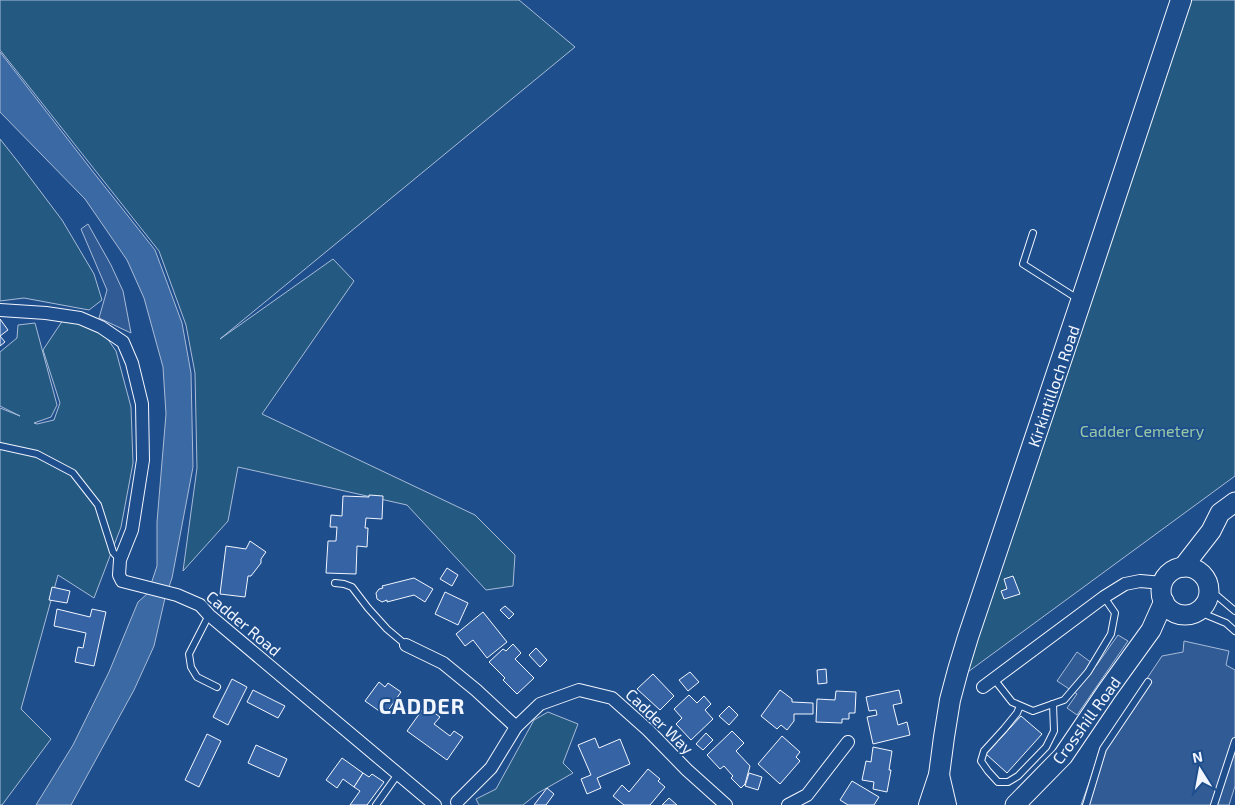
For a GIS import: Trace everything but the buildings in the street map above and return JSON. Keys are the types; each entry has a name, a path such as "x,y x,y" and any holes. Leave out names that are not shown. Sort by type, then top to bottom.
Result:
{"main road":[{"name":"Kirkintilloch Road","path":"929,805 939,775 950,700 976,612 1082,301 1181,0"},
{"path":"1183,567 1211,531 1220,513 1235,502"},
{"path":"1207,583 1199,571 1183,567 1174,570 1167,575 1168,599 1188,614 1197,611 1206,602 1209,596 1205,565 1211,531"},
{"name":"Crosshill Road","path":"1015,805 1063,756 1107,690 1151,630 1168,599"},
{"name":"Kirkintilloch Road","path":"939,775 946,805"}],"street":[{"path":"0,310 80,318 101,327 123,342 132,363 142,404 143,460 132,530 120,560"},
{"name":"Cadder Road","path":"120,560 119,575 122,581 177,595 200,605 209,615 437,805"},
{"path":"983,687 1104,597 1125,584 1140,581 1168,599"},
{"path":"406,645 443,663 516,727"},
{"name":"Cadder Way","path":"459,804 491,768 516,727 540,704 579,690 612,698 726,805"},
{"path":"788,805 807,796 848,742"},
{"path":"437,805 446,801 459,804"}],"lane":[{"path":"1033,233 1023,264 1082,301"},
{"path":"0,446 37,454 73,473 98,504 113,552 120,560"},
{"path":"335,583 352,587 387,629 406,645"},
{"path":"1207,583 1235,611"},
{"path":"994,679 1012,702 1033,711 1064,700 1088,672 1111,634 1115,613 1104,597"},
{"path":"1197,611 1226,623 1235,631"},
{"path":"209,615 190,654 191,667 197,677 217,687"},
{"path":"1086,805 1104,749 1148,682"},
{"path":"1020,706 1017,713 984,751 981,761 998,782 1008,782 1018,776 1046,747 1054,731 1053,704"},
{"path":"1214,805 1235,741"},
{"path":"376,805 398,774"}],"green space":[{"path":"0,0 519,0 575,47 220,339 333,259 354,281 262,414 475,515 515,555 513,586 486,590 407,505 238,467 228,521 183,571 197,468 195,373 186,325 159,251 0,50"},
{"name":"Cadder Cemetery","path":"1186,0 1235,0 1235,476 961,677"},
{"path":"0,139 62,220 94,274 102,300 89,310 24,298 0,301"},
{"path":"63,320 100,328 116,351 131,407 133,463 121,527 94,598 58,575 21,709 51,739 2,805 0,805 0,408 20,416 0,406 0,352 17,338 18,325 35,323 57,405 51,417 34,423 54,420 60,403 43,350"},
{"path":"548,712 578,724 563,763 573,773 538,793 523,805 479,805 476,799 496,789 534,720"}],"shaded area":[{"path":"0,52 155,250 182,323 191,373 193,467 172,578 165,598 154,646 134,690 71,805 36,805 73,745 109,672 138,602 148,593 157,566 157,522 166,414 163,367 144,298 127,260 85,199 0,112"},
{"path":"88,224 123,291 131,333 99,318 107,290 81,229"},
{"path":"1118,635 1128,641 1077,715 1067,708 1077,694 1057,681 1077,652 1096,666"},
{"path":"1184,641 1229,651 1226,665 1235,670 1235,786 1229,805 1081,805 1103,744 1162,656 1183,652"}],"district":[{"name":"CADDER","path":"422,705"}]}
